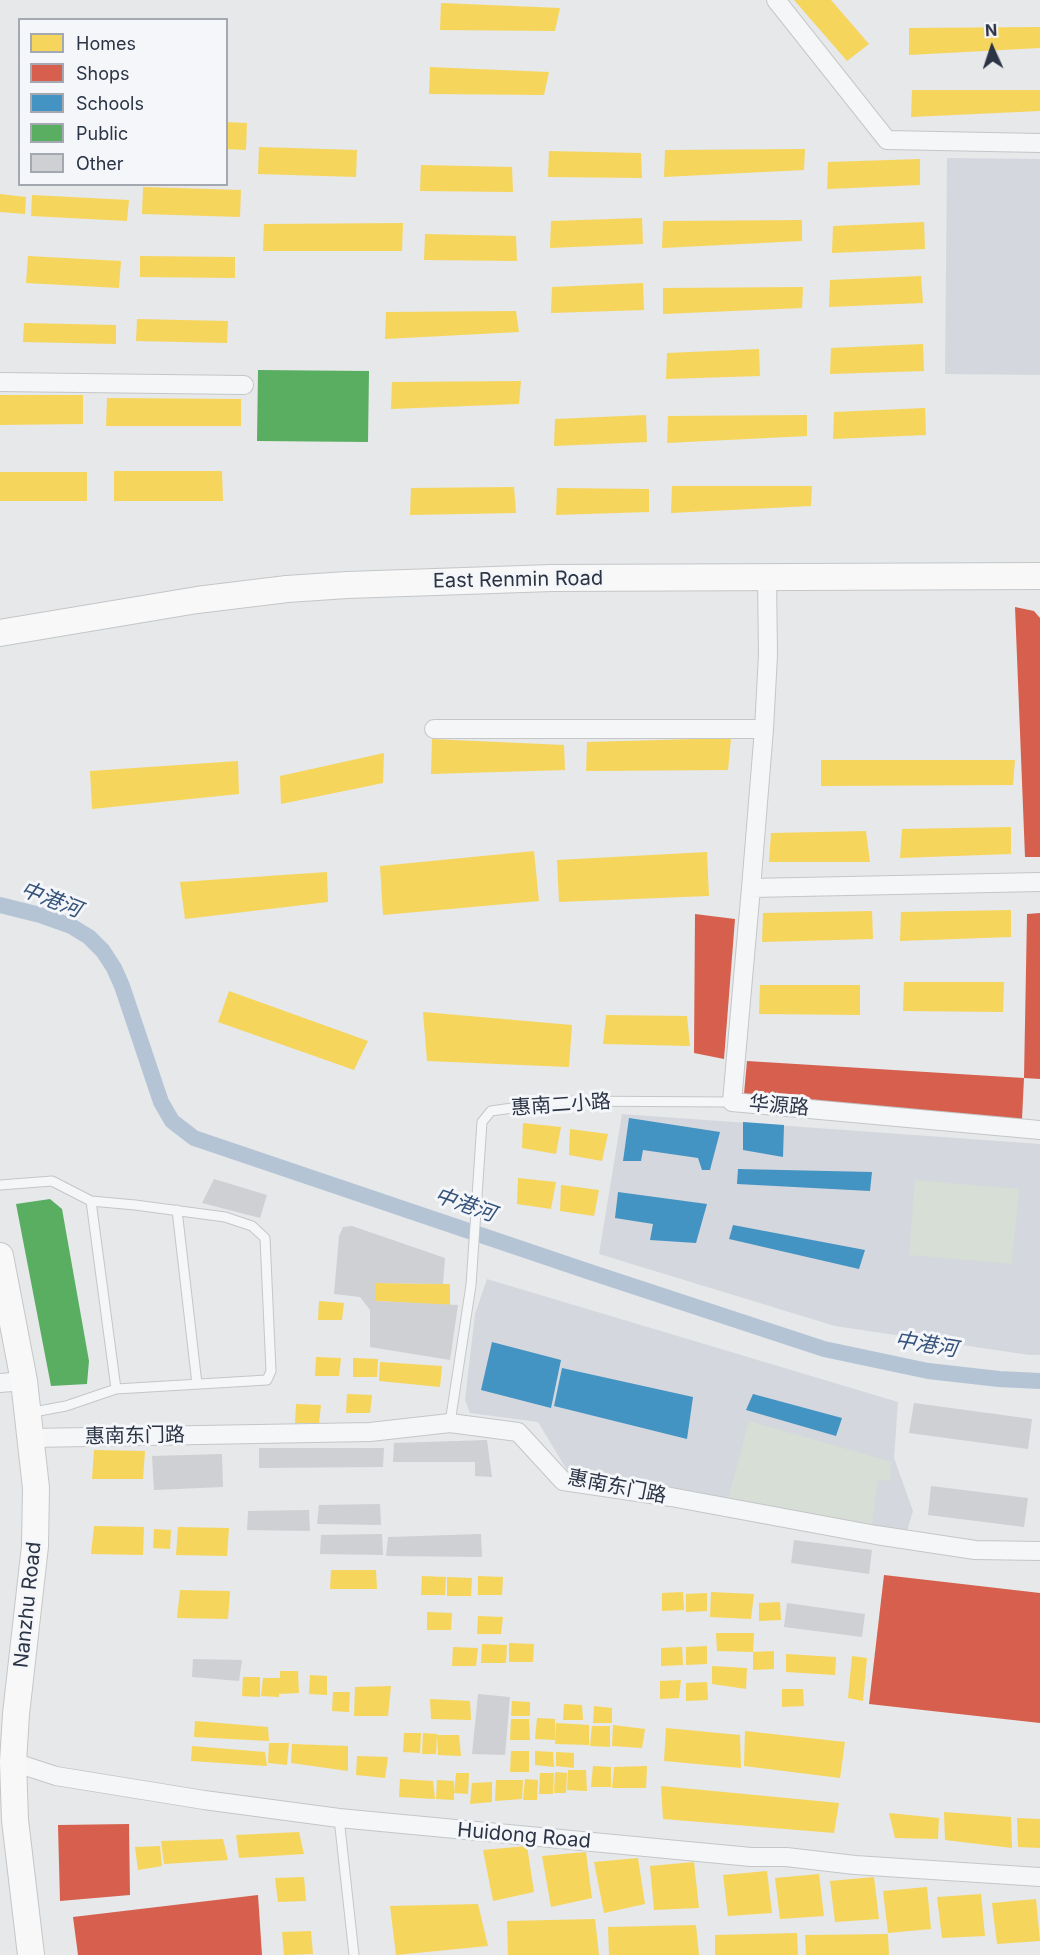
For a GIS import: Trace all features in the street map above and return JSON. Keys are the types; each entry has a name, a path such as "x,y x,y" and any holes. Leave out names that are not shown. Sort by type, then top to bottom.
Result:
{"street":[{"path":"776,0 887,140 1040,142"},
{"path":"0,382 244,385"},
{"name":"East Renmin Road","path":"0,616 194,584 286,573 346,569 564,562 1040,560"},
{"name":"East Renmin Road","path":"0,633 196,600 287,589 552,578 1040,576"},
{"name":"华源路","path":"767,577 768,655 764,729 732,1102 1040,1130"},
{"path":"434,729 764,729"},
{"path":"751,888 1040,882"},
{"name":"Nanzhu Road","path":"0,1256 12,1382 30,1425 36,1488 35,1546 16,1714 13,1762 15,1820 31,1955"},
{"name":"惠南东门路","path":"30,1425 370,1432 450,1423 518,1432 563,1481 671,1497 887,1537 975,1550 1040,1551"},
{"name":"Huidong Road","path":"13,1762 67,1778 204,1800 339,1818 751,1857 786,1857 855,1865 1040,1877"}],"lane":[{"name":"惠南二小路","path":"450,1423 471,1285 482,1122 491,1111 562,1101 732,1102"},
{"path":"0,1185 52,1181 91,1201 225,1217 252,1226 265,1238 271,1371 267,1380 116,1389 66,1406 30,1425"},
{"path":"91,1201 116,1389"},
{"path":"177,1210 197,1384"},
{"path":"339,1818 354,1955"}],"shaded area":[{"path":"947,158 1040,159 1040,375 945,374"},
{"path":"622,1114 1040,1144 1040,1355 835,1326 599,1254"},
{"path":"915,1180 1019,1189 1012,1264 909,1255"},
{"path":"487,1279 898,1402 894,1458 913,1511 907,1531 567,1470 538,1422 470,1413 465,1400 475,1314"},
{"path":"749,1421 892,1462 890,1481 878,1480 872,1525 728,1499"}],"building: Homes":[{"path":"794,0 831,0 869,44 847,61"},
{"path":"441,3 560,8 555,31 440,30"},
{"path":"1040,27 1040,48 909,55 909,28"},
{"path":"430,67 549,72 544,95 429,94"},
{"path":"912,90 1040,90 1040,111 911,117"},
{"path":"228,122 247,123 246,150 228,149"},
{"path":"259,147 357,150 356,177 258,174"},
{"path":"805,149 804,170 664,177 665,150"},
{"path":"549,151 641,153 642,178 548,177"},
{"path":"920,159 920,185 827,189 828,162"},
{"path":"421,165 512,167 513,192 420,191"},
{"path":"143,187 241,190 240,217 142,214"},
{"path":"0,194 26,197 25,214 0,212"},
{"path":"32,195 129,200 127,221 31,216"},
{"path":"642,218 643,244 550,248 551,221"},
{"path":"802,220 802,241 662,248 663,221"},
{"path":"924,222 925,249 832,253 833,226"},
{"path":"403,223 402,251 263,251 264,224"},
{"path":"425,234 516,236 517,261 424,260"},
{"path":"28,256 121,261 119,288 26,283"},
{"path":"140,256 235,257 235,278 140,277"},
{"path":"921,276 923,303 829,307 830,280"},
{"path":"643,283 644,310 551,313 552,287"},
{"path":"803,287 802,308 663,314 663,288"},
{"path":"516,311 519,332 385,339 386,312"},
{"path":"137,319 228,321 227,343 136,341"},
{"path":"24,323 116,325 116,344 23,342"},
{"path":"923,344 924,371 830,374 831,348"},
{"path":"759,349 760,376 666,379 667,353"},
{"path":"521,381 519,404 391,409 392,382"},
{"path":"0,395 83,395 83,424 0,425"},
{"path":"107,398 241,399 241,426 106,426"},
{"path":"925,408 926,435 833,439 834,412"},
{"path":"646,415 647,442 554,446 555,419"},
{"path":"807,415 807,436 667,443 668,416"},
{"path":"114,471 222,471 223,501 114,501"},
{"path":"0,472 87,472 87,501 0,501"},
{"path":"672,486 812,486 811,506 671,513"},
{"path":"514,487 516,513 410,515 411,488"},
{"path":"557,488 649,489 649,512 556,515"},
{"path":"731,738 728,770 586,771 587,742"},
{"path":"432,739 564,745 565,770 431,774"},
{"path":"384,753 383,783 281,804 280,776"},
{"path":"821,760 1015,760 1013,785 821,786"},
{"path":"238,761 239,794 92,809 90,771"},
{"path":"1011,827 1011,854 900,858 902,829"},
{"path":"866,831 870,862 769,862 771,833"},
{"path":"534,851 539,901 383,915 380,866"},
{"path":"707,852 709,896 559,902 557,860"},
{"path":"327,872 328,902 185,919 180,882"},
{"path":"1011,910 1011,937 900,941 901,912"},
{"path":"872,911 873,939 762,942 763,913"},
{"path":"904,982 1004,982 1003,1012 903,1011"},
{"path":"760,985 860,985 860,1015 759,1014"},
{"path":"229,991 368,1041 354,1070 218,1022"},
{"path":"423,1012 572,1025 569,1067 427,1061"},
{"path":"606,1015 687,1016 690,1046 603,1044"},
{"path":"523,1123 561,1127 556,1154 522,1148"},
{"path":"570,1129 608,1134 602,1161 569,1155"},
{"path":"518,1178 556,1182 551,1209 517,1204"},
{"path":"561,1185 599,1190 594,1216 560,1211"},
{"path":"376,1283 450,1284 450,1305 376,1301"},
{"path":"319,1301 344,1303 342,1320 318,1320"},
{"path":"316,1357 341,1358 339,1376 315,1376"},
{"path":"353,1358 378,1359 377,1377 353,1377"},
{"path":"380,1362 442,1366 440,1387 379,1381"},
{"path":"347,1394 372,1395 370,1413 346,1413"},
{"path":"296,1404 321,1405 319,1423 295,1423"},
{"path":"94,1450 145,1451 143,1479 92,1479"},
{"path":"94,1526 144,1527 143,1555 91,1554"},
{"path":"178,1527 229,1528 227,1556 176,1555"},
{"path":"154,1529 171,1530 170,1549 153,1548"},
{"path":"331,1570 376,1570 377,1589 330,1589"},
{"path":"422,1576 446,1577 445,1595 421,1595"},
{"path":"478,1576 503,1577 502,1595 478,1595"},
{"path":"447,1577 472,1578 471,1596 447,1596"},
{"path":"180,1590 230,1591 228,1619 177,1618"},
{"path":"683,1592 684,1610 662,1611 662,1593"},
{"path":"711,1592 754,1594 751,1619 710,1617"},
{"path":"707,1593 707,1611 686,1612 686,1594"},
{"path":"780,1602 781,1620 759,1621 759,1603"},
{"path":"427,1612 452,1613 451,1630 427,1630"},
{"path":"478,1616 503,1617 501,1634 477,1634"},
{"path":"716,1633 754,1633 753,1652 717,1651"},
{"path":"509,1643 534,1644 533,1662 509,1662"},
{"path":"482,1644 507,1645 506,1663 481,1663"},
{"path":"707,1646 707,1664 686,1665 686,1647"},
{"path":"453,1647 478,1648 476,1666 452,1666"},
{"path":"682,1647 683,1665 661,1666 661,1648"},
{"path":"774,1651 774,1669 753,1670 753,1652"},
{"path":"786,1654 836,1657 835,1675 786,1672"},
{"path":"852,1656 867,1658 863,1701 848,1698"},
{"path":"712,1666 747,1668 746,1689 712,1684"},
{"path":"280,1671 298,1671 299,1693 279,1694 279,1697 261,1696 263,1678 280,1678"},
{"path":"310,1675 327,1676 327,1695 309,1694"},
{"path":"243,1677 260,1677 260,1697 242,1696"},
{"path":"681,1680 679,1698 660,1699 660,1681"},
{"path":"707,1682 708,1700 686,1701 686,1683"},
{"path":"391,1686 388,1716 354,1716 355,1687"},
{"path":"782,1689 803,1689 804,1706 782,1707"},
{"path":"333,1692 350,1692 349,1712 332,1711"},
{"path":"430,1699 470,1701 471,1720 431,1719"},
{"path":"512,1701 530,1702 530,1716 511,1716"},
{"path":"564,1704 582,1705 583,1720 563,1720"},
{"path":"594,1706 612,1708 612,1723 593,1723"},
{"path":"537,1718 555,1719 555,1740 535,1739"},
{"path":"511,1719 529,1719 530,1740 510,1740"},
{"path":"195,1721 268,1727 269,1741 194,1737"},
{"path":"556,1723 589,1725 589,1745 555,1744"},
{"path":"613,1725 645,1729 642,1748 612,1746"},
{"path":"592,1726 610,1726 610,1747 590,1746"},
{"path":"666,1728 740,1735 741,1768 664,1761"},
{"path":"745,1731 845,1742 840,1778 744,1766"},
{"path":"404,1733 421,1733 420,1753 403,1752"},
{"path":"423,1733 437,1734 436,1754 422,1754"},
{"path":"437,1735 459,1735 461,1756 438,1755"},
{"path":"269,1743 289,1743 287,1765 268,1763"},
{"path":"292,1744 348,1746 348,1771 291,1763"},
{"path":"192,1746 265,1752 267,1766 191,1761"},
{"path":"511,1751 529,1751 529,1772 510,1772"},
{"path":"535,1751 553,1752 554,1767 535,1765"},
{"path":"556,1752 574,1753 574,1768 556,1766"},
{"path":"357,1756 388,1757 385,1778 356,1775"},
{"path":"593,1766 611,1767 611,1787 591,1787"},
{"path":"647,1766 646,1788 612,1788 614,1767"},
{"path":"568,1770 586,1770 587,1791 567,1790"},
{"path":"555,1772 567,1773 566,1793 554,1793"},
{"path":"456,1773 469,1773 468,1794 454,1793"},
{"path":"540,1773 554,1773 553,1794 539,1794"},
{"path":"400,1779 433,1781 435,1799 399,1797"},
{"path":"525,1779 538,1780 537,1800 523,1800"},
{"path":"437,1780 454,1781 454,1800 436,1799"},
{"path":"496,1780 523,1780 522,1799 495,1801"},
{"path":"492,1782 492,1802 470,1804 472,1783"},
{"path":"661,1786 839,1803 834,1833 663,1819"},
{"path":"944,1812 1011,1817 1012,1848 945,1840"},
{"path":"889,1813 939,1818 938,1839 895,1838"},
{"path":"1017,1818 1040,1819 1040,1848 1018,1847"},
{"path":"299,1832 304,1854 239,1858 236,1835"},
{"path":"223,1839 228,1860 164,1864 161,1841"},
{"path":"160,1846 162,1866 138,1870 135,1847"},
{"path":"527,1846 534,1892 493,1901 483,1850"},
{"path":"586,1852 592,1898 551,1907 542,1856"},
{"path":"638,1858 645,1904 604,1913 594,1862"},
{"path":"694,1862 699,1908 654,1910 650,1866"},
{"path":"767,1871 772,1913 728,1916 723,1875"},
{"path":"819,1874 824,1916 780,1919 775,1878"},
{"path":"304,1877 306,1901 278,1902 275,1878"},
{"path":"874,1877 879,1919 835,1922 830,1881"},
{"path":"927,1887 931,1929 888,1933 883,1891"},
{"path":"981,1894 985,1936 942,1938 937,1897"},
{"path":"1036,1899 1040,1941 997,1944 992,1903"},
{"path":"478,1904 488,1946 396,1955 390,1906"},
{"path":"595,1919 599,1955 508,1955 507,1921"},
{"path":"696,1925 699,1955 609,1955 608,1927"},
{"path":"311,1931 313,1954 284,1955 282,1932"},
{"path":"797,1933 798,1955 715,1955 715,1935"},
{"path":"888,1934 889,1955 806,1955 805,1935"}],"building: Shops":[{"path":"1015,607 1034,611 1040,618 1040,857 1025,857"},
{"path":"1040,913 1040,1079 1024,1078 1027,914"},
{"path":"695,914 735,919 724,1059 694,1053"},
{"path":"747,1061 1024,1078 1022,1119 744,1094"},
{"path":"884,1575 1040,1593 1040,1723 869,1704"},
{"path":"129,1824 130,1895 60,1901 58,1825"},
{"path":"258,1895 262,1955 78,1955 73,1917"}],"building: Schools":[{"path":"629,1118 720,1132 710,1170 702,1170 698,1158 643,1150 641,1161 623,1161"},
{"path":"743,1122 784,1125 783,1157 743,1150"},
{"path":"738,1169 872,1172 870,1191 737,1184"},
{"path":"618,1192 707,1204 696,1243 650,1240 653,1224 615,1218"},
{"path":"733,1225 865,1250 859,1269 729,1239"},
{"path":"492,1342 561,1360 551,1408 481,1390"},
{"path":"562,1368 693,1397 687,1439 554,1406"},
{"path":"753,1394 842,1418 836,1436 746,1410"}],"building: Public":[{"path":"258,370 369,371 368,442 257,441"},
{"path":"50,1199 62,1209 89,1361 87,1384 51,1386 16,1204"}],"building: Other":[{"path":"214,1179 267,1195 260,1218 202,1203"},
{"path":"352,1226 445,1258 443,1284 376,1283 376,1301 458,1305 450,1360 370,1347 370,1310 360,1297 334,1294 339,1236 343,1227"},
{"path":"914,1403 1032,1419 1028,1449 909,1433"},
{"path":"487,1440 492,1477 475,1476 475,1462 393,1462 394,1443"},
{"path":"259,1448 384,1448 383,1467 259,1468"},
{"path":"222,1454 223,1487 154,1490 152,1456"},
{"path":"931,1486 1028,1498 1024,1527 928,1515"},
{"path":"380,1504 381,1525 317,1524 319,1505"},
{"path":"309,1510 310,1531 247,1530 248,1511"},
{"path":"382,1534 383,1555 320,1554 321,1535"},
{"path":"481,1534 482,1557 386,1556 388,1537"},
{"path":"794,1540 872,1550 869,1574 791,1563"},
{"path":"787,1603 865,1614 862,1637 784,1627"},
{"path":"193,1659 242,1660 239,1681 192,1677"},
{"path":"478,1694 510,1697 505,1755 472,1754"}],"waterway":[{"name":"中港河","path":"0,905 71,926 89,937 103,951 122,986 161,1102 172,1121 194,1138 824,1349 928,1371 1040,1381"}]}
